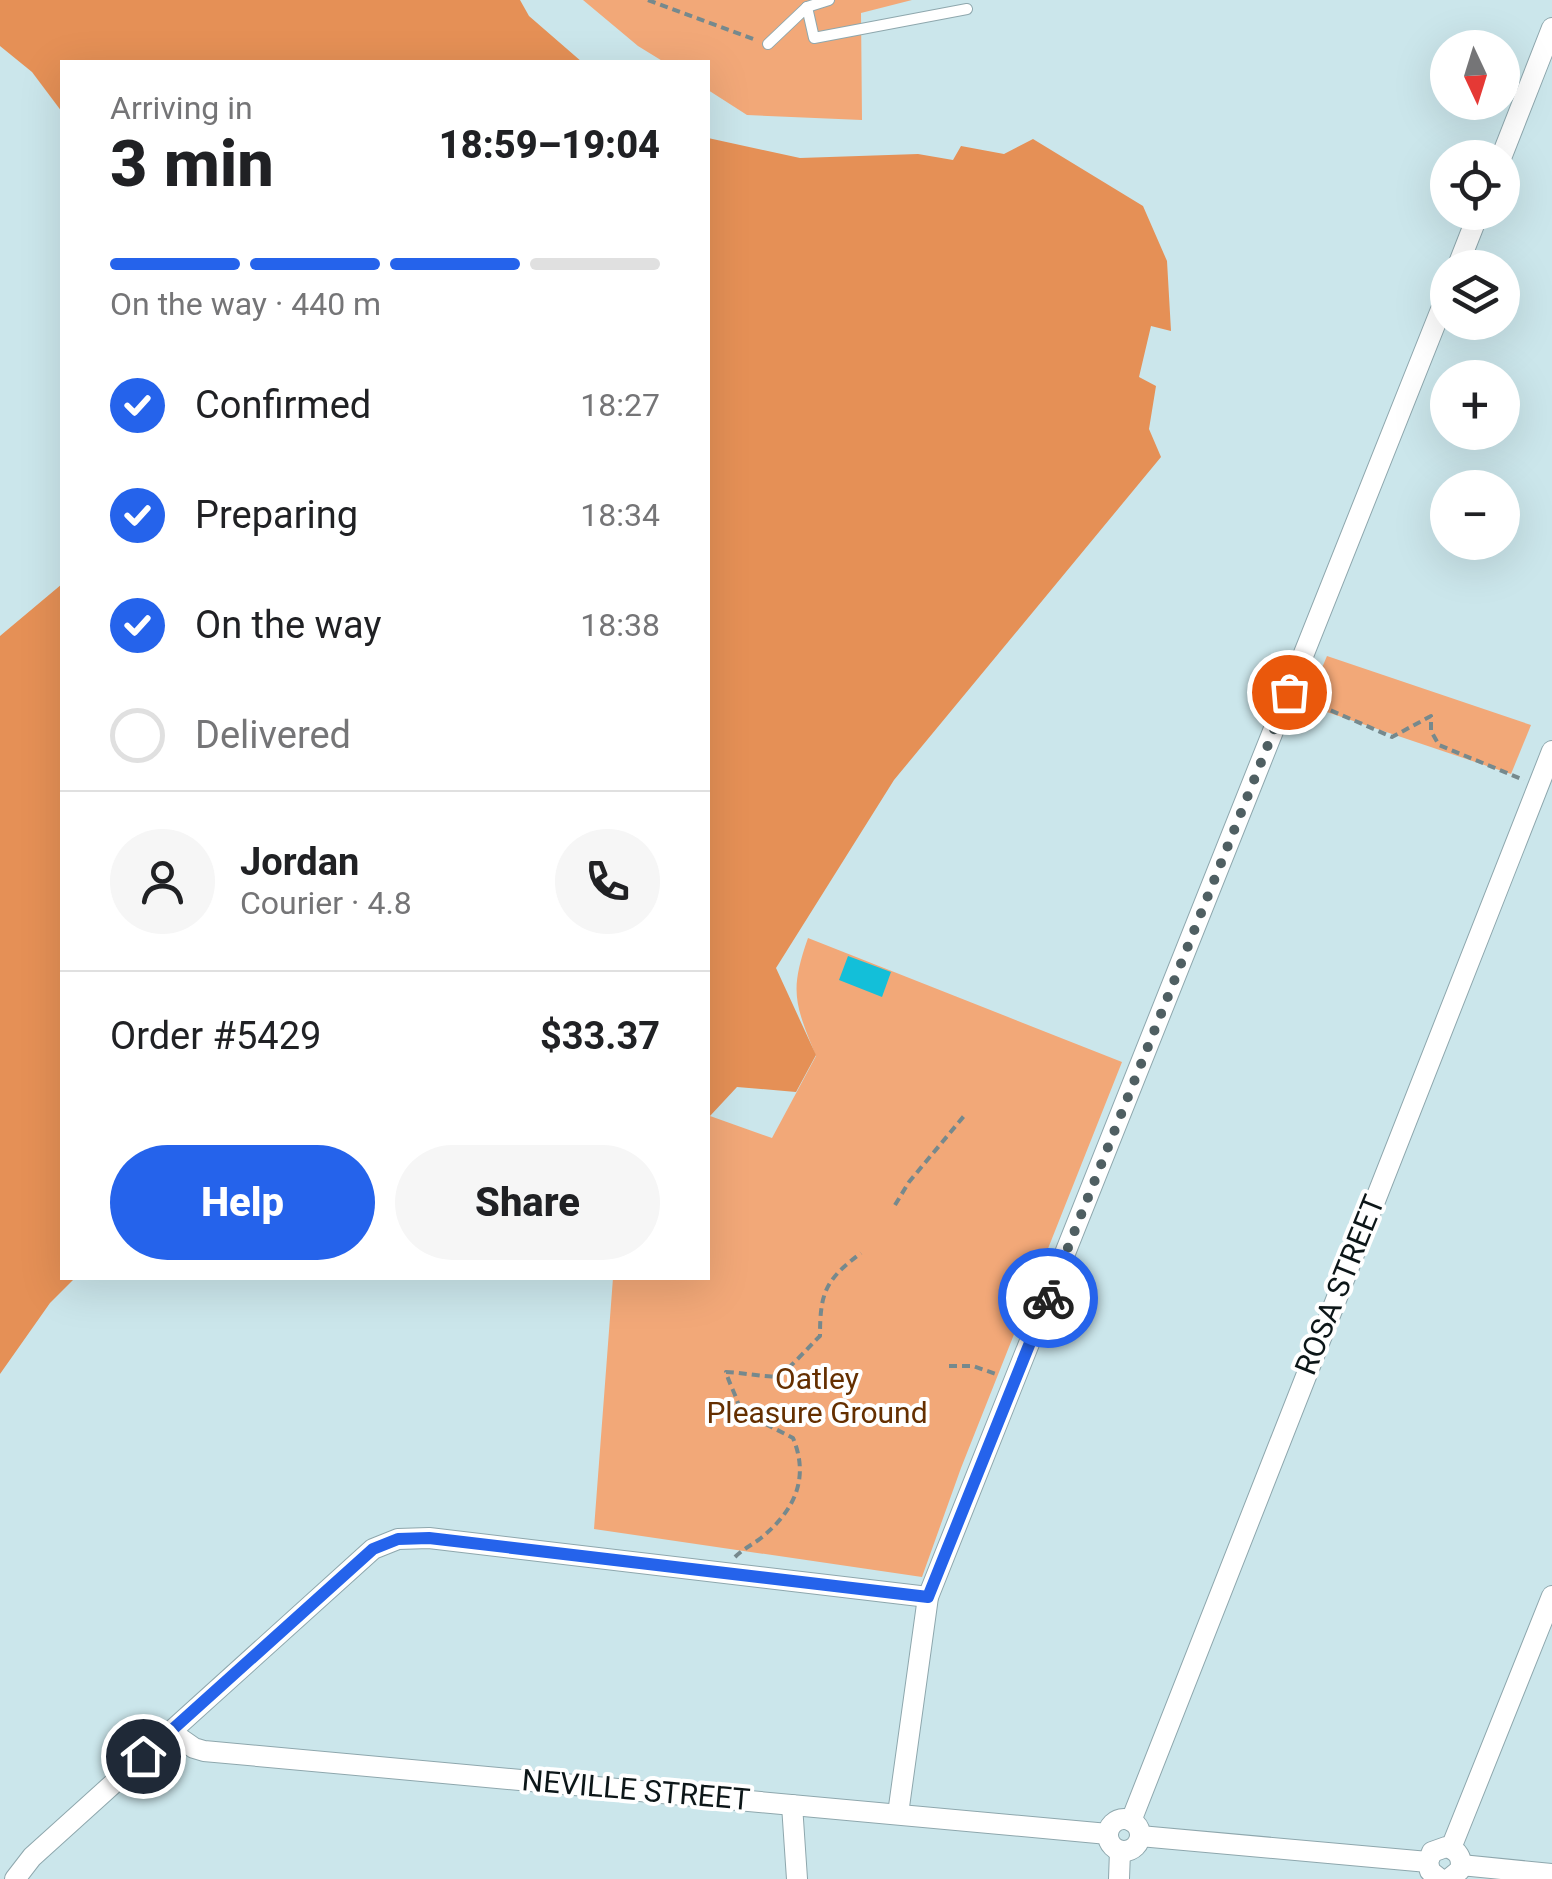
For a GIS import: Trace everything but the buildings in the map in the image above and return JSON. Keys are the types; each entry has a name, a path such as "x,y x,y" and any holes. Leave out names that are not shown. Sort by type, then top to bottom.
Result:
{"street":[{"path":"1508,140 1552,28"},
{"path":"898,1814 928,1597 1430,337"},
{"name":"ROSA STREET","path":"1135,1828 1552,751"},
{"path":"15,1879 32,1856 373,1549 398,1539 429,1538 928,1597"},
{"path":"1454,1864 1552,1596"},
{"name":"NEVILLE STREET","path":"170,1732 204,1751 898,1814 1114,1843"},
{"path":"792,1805 797,1879"},
{"path":"1119,1879 1114,1843 1134,1848 1135,1828 1434,1870 1436,1849 1454,1864 1552,1874"}],"lane":[{"path":"768,44 807,7 829,0"},
{"path":"807,7 814,38 966,9"}],"path":[{"path":"648,0 768,44"},
{"path":"1289,692 1392,737 1431,716 1439,745 1538,786"},
{"path":"894,1205 964,1116"},
{"path":"720,1572 774,1526 793,1501 802,1476 802,1458 793,1438 740,1411 726,1372 774,1378 786,1372 820,1336 820,1302 826,1289 844,1266 861,1253"},
{"path":"949,1366 973,1366 1014,1381"}],"green space":[{"path":"583,0 912,0 861,13 862,120 747,115 710,91 710,60 661,60"},
{"path":"1327,656 1531,725 1511,774 1306,705"},
{"name":"Oatley Pleasure Ground","path":"808,938 1122,1062 961,1468 922,1577 594,1529 613,1280 710,1280 710,1116 772,1138 816,1056 799,1010 798,972"}],"shaded area":[{"path":"0,0 520,0 529,16 580,60 60,60 60,109 32,72 0,46"},
{"path":"710,138 800,158 918,154 953,160 961,146 1004,154 1033,139 1143,206 1167,261 1171,331 1151,326 1139,377 1156,386 1149,429 1161,457 894,780 776,968 816,1055 796,1092 737,1087 710,1116"},
{"path":"60,586 60,1280 73,1280 50,1303 0,1374 0,636"}],"way so far":[{"path":"1048,1298 1289,692"}],"route":[{"path":"143,1756 373,1549 398,1539 429,1538 928,1597 1048,1298"}]}
